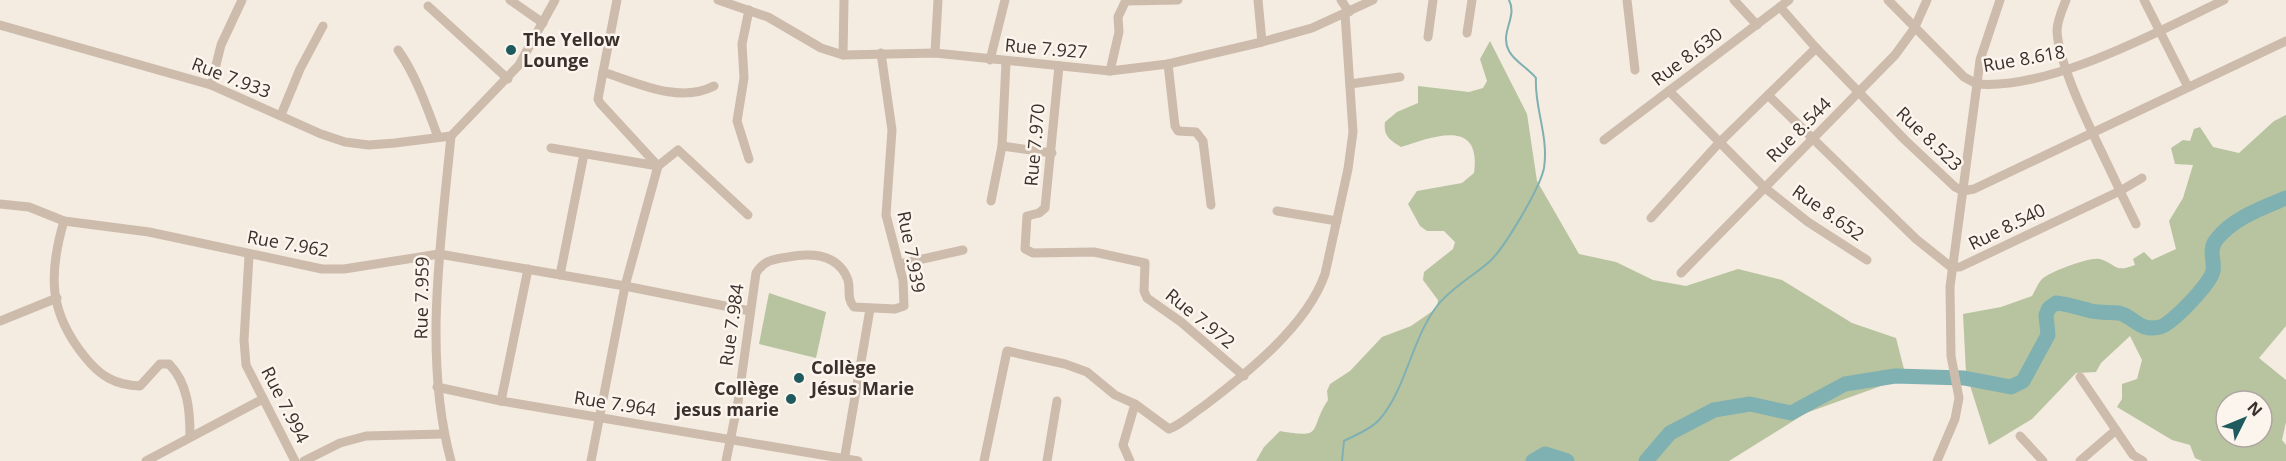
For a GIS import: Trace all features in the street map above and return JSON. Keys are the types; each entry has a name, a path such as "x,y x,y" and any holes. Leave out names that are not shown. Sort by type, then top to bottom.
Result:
{"street":[{"path":"211,85 221,45 242,0"},
{"path":"510,0 543,23"},
{"path":"451,136 508,79 555,0"},
{"path":"618,0 598,99 658,166"},
{"name":"Rue 7.927","path":"718,0 768,17 821,48 843,55 935,53 1110,71 1168,64 1262,42 1312,28 1373,0"},
{"path":"843,55 844,0"},
{"path":"935,53 938,0"},
{"path":"990,60 1005,0"},
{"path":"1110,71 1119,32 1118,17 1126,1 1178,0"},
{"path":"1258,0 1262,42"},
{"path":"984,461 1007,351 1087,372 1115,395 1135,404 1169,429 1244,376 1288,330 1319,289 1326,274 1353,132 1347,13 1341,0"},
{"path":"1428,37 1433,0"},
{"path":"1467,33 1472,0"},
{"path":"1627,0 1635,70"},
{"path":"1734,0 1757,25"},
{"name":"Rue 8.630","path":"1604,140 1789,0"},
{"path":"1888,0 1914,29 1964,76 1977,84 1980,60 2000,0"},
{"name":"Rue 8.544","path":"1681,273 1895,55 1914,29 1927,0"},
{"path":"2066,0 2057,28 2067,71 2136,224"},
{"path":"2144,0 2188,87"},
{"name":"Rue 8.618","path":"1937,461 1955,420 1959,398 1952,356 1949,315 1951,267 1977,84 1992,86 2067,71 2224,0"},
{"path":"428,6 508,79"},
{"name":"Rue 8.523","path":"1780,7 1859,94 1938,171 1963,191 1974,189 2286,40"},
{"path":"749,10 742,44 744,78 737,122 749,159"},
{"name":"Rue 7.933","path":"0,25 211,85 321,134 345,142 369,145 451,136"},
{"path":"281,115 300,69 323,26"},
{"path":"1651,218 1718,144 1816,48"},
{"path":"398,50 413,71 417,87 438,137"},
{"name":"Rue 7.939","path":"870,309 895,309 904,306 900,264 886,215 892,130 881,53"},
{"path":"991,201 1002,146 1006,62"},
{"path":"1168,64 1178,131 1197,132 1203,141 1211,205"},
{"name":"Rue 7.970","path":"1025,249 1027,216 1039,213 1045,208 1059,66"},
{"path":"603,72 675,93 700,93 714,86"},
{"path":"1350,84 1400,77"},
{"name":"Rue 8.652","path":"1669,91 1718,144 1765,188 1825,234 1867,260"},
{"name":"Rue 8.540","path":"1768,95 1916,239 1951,267 1973,262 2120,191 2142,178"},
{"name":"Rue 7.959","path":"450,461 443,434 437,387 439,254 451,136"},
{"path":"1002,146 1052,153"},
{"path":"550,148 658,166"},
{"path":"591,461 625,286 658,166 678,150 748,215"},
{"path":"560,275 584,154"},
{"name":"Rue 7.962","path":"0,204 28,207 64,221 148,232 249,256 322,269 344,269 439,254 625,286 750,311"},
{"path":"1277,211 1337,221"},
{"path":"64,221 55,259 60,318 69,338 99,374 110,381 140,386 160,364 169,364 174,369 188,400 190,436"},
{"name":"Rue 7.972","path":"1025,249 1032,253 1094,252 1145,263 1144,291 1147,298 1181,322 1244,376"},
{"path":"900,264 963,250"},
{"name":"Rue 7.984","path":"726,461 756,273 760,266 768,260 814,254 830,260 848,280 849,298 854,306 870,309"},
{"name":"Rue 7.994","path":"249,256 244,355 263,399 295,461"},
{"path":"501,401 528,270"},
{"path":"0,321 57,298"},
{"path":"844,460 870,309"},
{"path":"2080,377 2133,455 2143,461"},
{"name":"Rue 7.964","path":"437,387 501,401 858,461"},
{"path":"146,461 263,399"},
{"path":"1047,461 1057,401"},
{"path":"1130,461 1123,445 1135,404"},
{"path":"2080,461 2116,430"},
{"path":"304,461 340,443 366,436 443,434"},
{"path":"2020,436 2043,461"}],"green space":[{"path":"1490,41 1527,114 1537,181 1579,254 1616,262 1653,280 1686,286 1738,269 1782,280 1852,323 1896,338 1906,377 1806,413 1729,461 1256,461 1264,447 1280,431 1304,434 1314,430 1328,400 1327,391 1330,384 1350,371 1382,337 1411,326 1437,308 1438,300 1423,280 1424,272 1453,249 1455,242 1444,231 1427,231 1420,226 1408,204 1417,191 1462,183 1474,173 1474,155 1470,144 1463,138 1452,135 1427,139 1401,147 1388,137 1385,122 1397,112 1418,103 1418,86 1469,92 1483,88 1487,81 1480,59"},
{"path":"2286,115 2286,326 2259,358 2286,380 2286,422 2282,440 2286,445 2286,461 2202,461 2195,458 2190,445 2172,440 2117,407 2122,399 2122,384 2137,379 2142,360 2130,336 2101,363 2096,372 2076,373 2032,419 1989,445 1966,373 1963,314 2001,307 2032,296 2046,276 2080,262 2100,259 2123,268 2135,265 2133,259 2144,252 2152,260 2176,249 2169,221 2183,198 2193,165 2175,164 2171,148 2183,140 2190,141 2194,129 2200,127 2213,147 2239,153 2274,121"},
{"path":"769,293 826,312 816,358 759,344"}],"waterway":[{"path":"1342,461 1344,441 1371,427 1388,408 1428,319 1437,306 1496,255 1521,218 1541,177 1544,168 1545,145 1537,100 1536,78 1514,58 1506,44 1511,13 1509,0"},
{"path":"1646,461 1670,433 1714,410 1750,404 1791,413 1845,384 1895,376 1964,378 2011,387 2023,381 2048,335 2046,315 2049,308 2056,303 2094,312 2119,313 2142,326 2160,327 2182,311 2211,277 2214,244 2223,232 2248,214 2286,198"},
{"path":"1533,461 1545,454 1567,461"}],"place":[{"name":"The Yellow Lounge","path":"511,50"},
{"name":"Collège Jésus Marie","path":"799,378"},
{"name":"Collège jesus marie","path":"791,399"}]}
